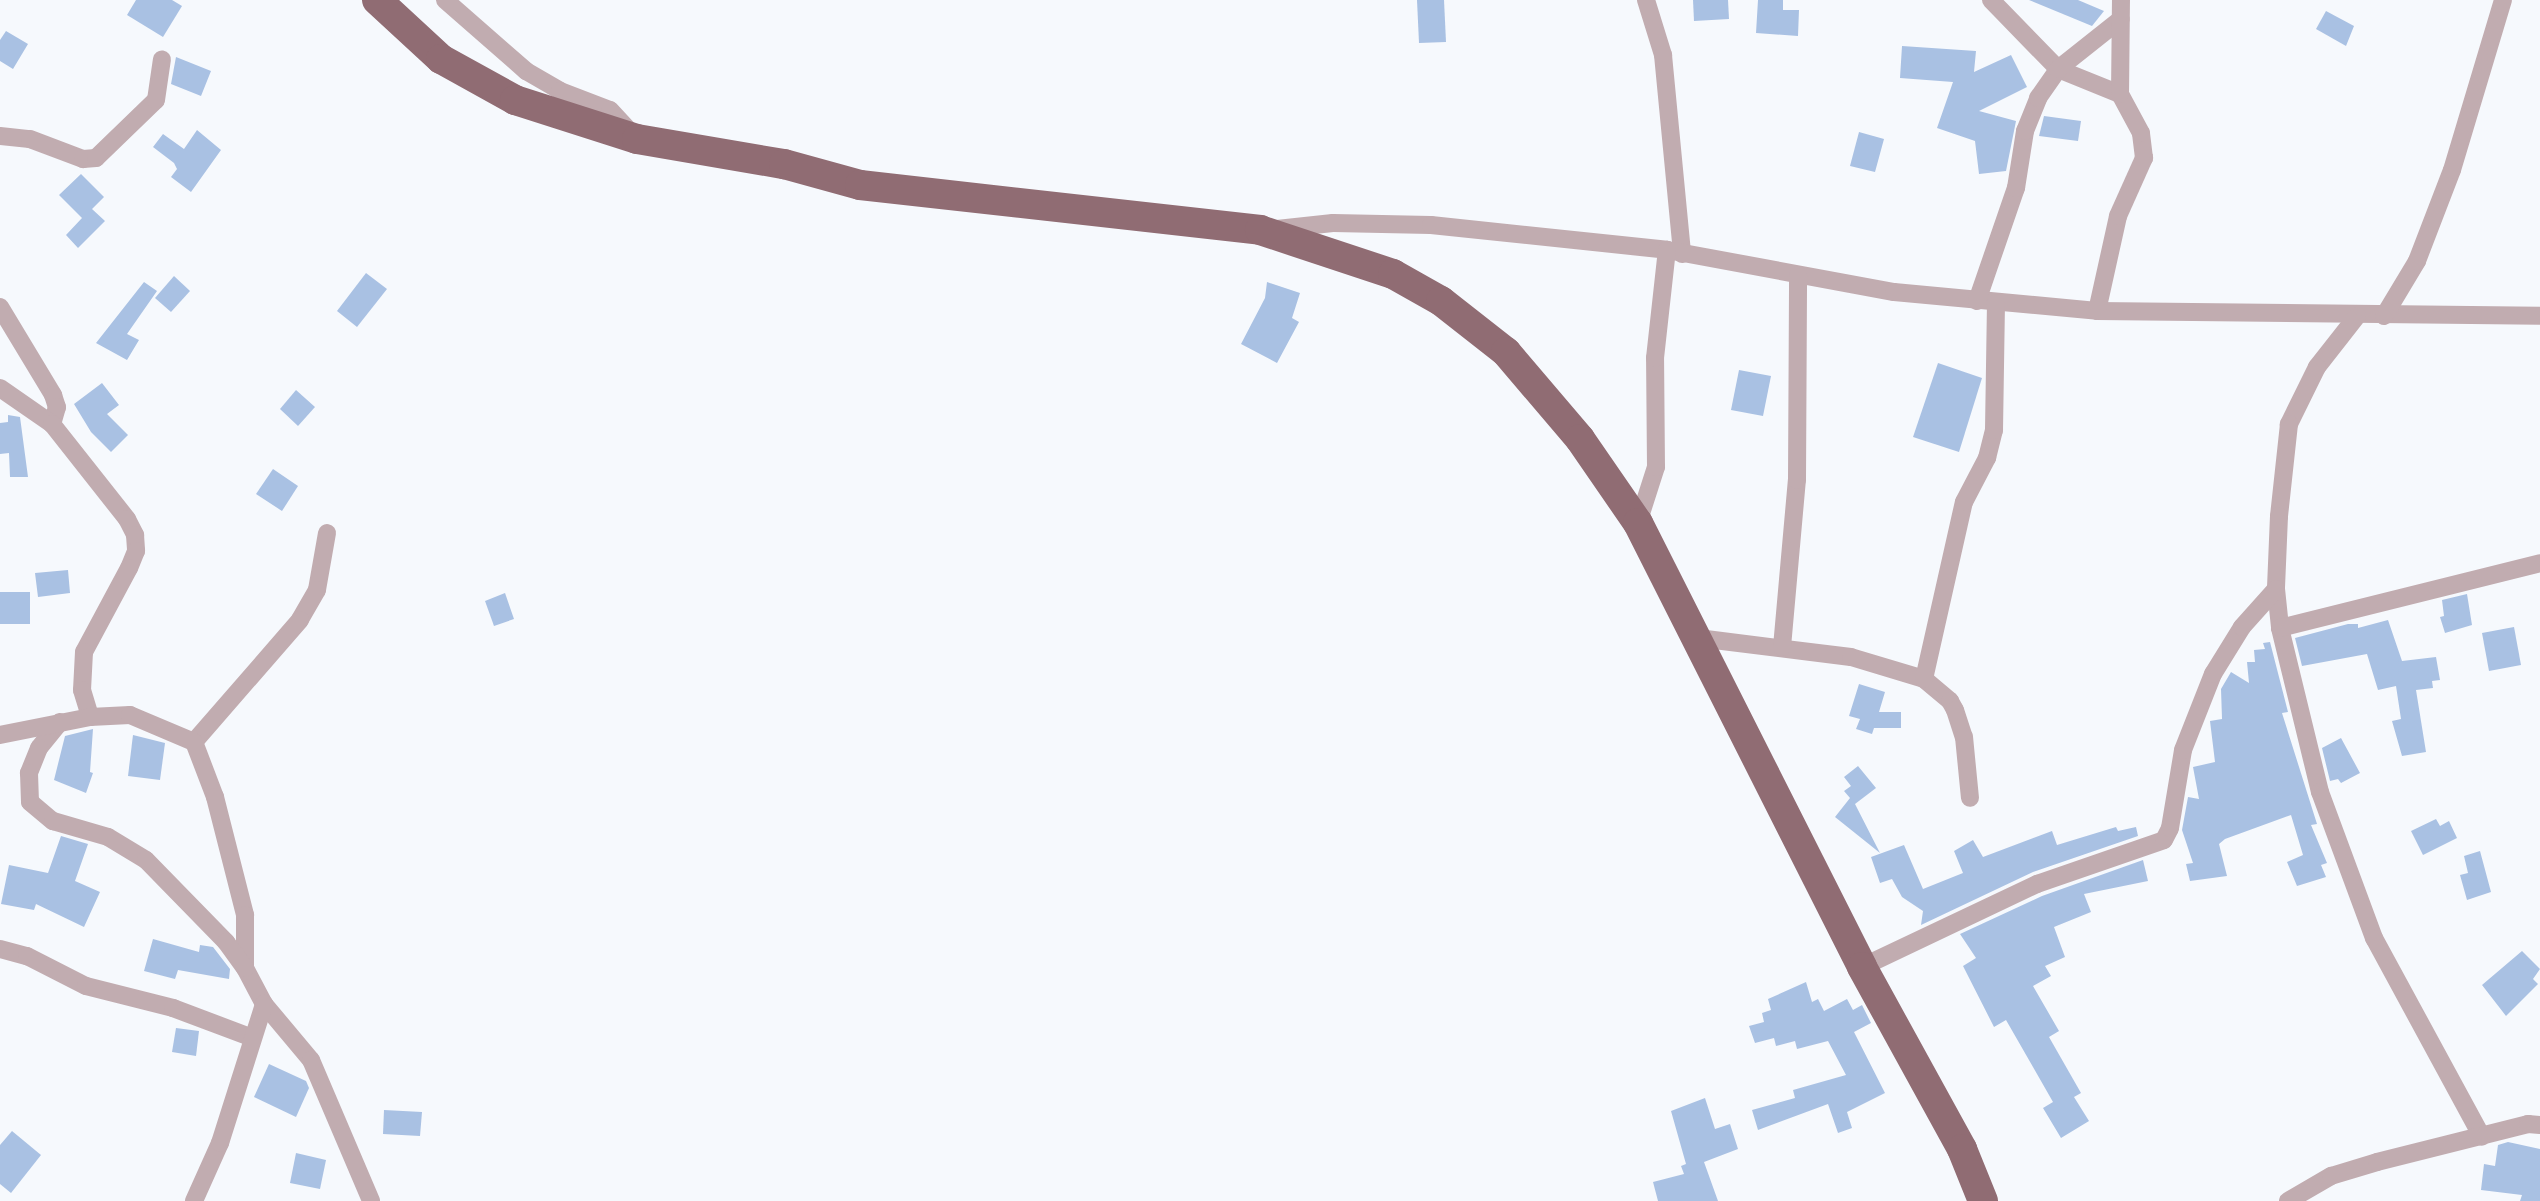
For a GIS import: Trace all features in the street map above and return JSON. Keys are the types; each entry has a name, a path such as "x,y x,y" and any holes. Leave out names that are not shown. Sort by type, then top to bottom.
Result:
{"main road":[{"path":"377,0 440,59 515,100 637,140 784,164 860,185 1260,230 1392,274 1441,301 1506,352 1580,438 1638,523 1862,967 1962,1149 1983,1201"}],"street":[{"path":"445,0 526,71 560,91 610,110 637,140"},
{"path":"1638,523 1656,467 1655,358 1675,252 1663,55 1646,0"},
{"path":"1991,0 2058,69 2120,94"},
{"path":"2384,316 2417,260 2452,170 2503,0"},
{"path":"1924,679 1964,502 1987,458 1994,430 1986,302 2016,188 2025,131 2038,98 2058,69 2121,9"},
{"path":"2097,311 2118,216 2144,158 2141,133 2120,94 2121,9"},
{"path":"0,136 30,138 70,155 96,158 156,100 162,59"},
{"path":"1260,230 1332,224 1431,225 1675,252 1798,276 1986,302 2097,311 2540,316"},
{"path":"1782,646 1798,480 1798,276"},
{"path":"0,307 53,395 57,407 52,424"},
{"path":"2357,316 2317,367 2289,424 2282,470 2276,588 2280,628 2320,792 2374,938 2482,1137"},
{"path":"0,388 52,424 135,535 136,551 129,568 84,652 82,690 90,716"},
{"path":"194,742 300,620 317,590 327,533"},
{"path":"2280,628 2540,563"},
{"path":"1862,967 2037,884 2164,840 2170,828 2183,750 2212,674 2242,627 2276,588"},
{"path":"1698,638 1851,657 1924,679 1954,710 1964,736 1970,798"},
{"path":"0,735 90,716 130,715 194,742 215,797 245,915 245,968"},
{"path":"60,722 39,748 30,773 30,802 53,822 108,836 146,860 226,942 264,1004 310,1060 360,1167 371,1201"},
{"path":"0,948 26,956 86,986 173,1008 250,1037"},
{"path":"194,1201 220,1143 250,1037 264,1004"},
{"path":"2288,1201 2331,1176 2539,1124"}],"building":[{"path":"136,0 172,0 182,6 163,37 127,15"},
{"path":"1417,0 1444,0 1446,42 1419,43"},
{"path":"1693,0 1728,0 1729,19 1694,21"},
{"path":"1758,0 1783,0 1783,10 1799,10 1798,36 1756,33"},
{"path":"2029,0 2078,0 2104,11 2092,26"},
{"path":"2326,11 2354,26 2346,46 2316,29"},
{"path":"6,31 28,44 13,69 0,61 0,40"},
{"path":"1902,46 1976,51 1974,72 2011,55 2027,87 1979,111 2016,121 2006,171 1979,174 1975,141 1937,128 1953,82 1900,78"},
{"path":"176,57 211,71 201,96 171,84"},
{"path":"2044,116 2081,121 2078,141 2039,136"},
{"path":"197,130 221,150 191,192 171,177 177,169 174,163 153,147 163,134 184,149"},
{"path":"1859,132 1884,139 1875,172 1850,166"},
{"path":"81,174 104,197 92,209 105,221 78,248 66,235 82,218 59,195"},
{"path":"366,273 387,289 357,327 337,311"},
{"path":"174,276 190,291 171,312 155,298"},
{"path":"144,282 157,291 127,334 139,340 127,360 96,343"},
{"path":"1267,282 1300,293 1292,318 1299,322 1277,363 1241,344 1265,298"},
{"path":"1938,363 1982,378 1959,452 1913,437"},
{"path":"1739,370 1771,376 1763,416 1731,410"},
{"path":"102,383 119,405 107,414 128,435 111,452 91,432 74,404"},
{"path":"296,390 315,407 298,426 280,409"},
{"path":"8,415 20,417 28,477 10,477 9,453 0,454 0,423 8,422"},
{"path":"273,469 298,486 282,511 256,494"},
{"path":"68,570 70,593 38,597 35,573"},
{"path":"0,592 30,592 30,624 0,624"},
{"path":"505,593 514,619 494,626 485,601"},
{"path":"2467,594 2472,625 2445,633 2440,617 2444,616 2442,600"},
{"path":"2388,620 2402,661 2436,657 2440,680 2432,681 2433,688 2416,690 2426,752 2402,756 2392,721 2401,719 2396,686 2378,690 2367,654 2302,666 2295,638 2348,624 2358,624 2358,628"},
{"path":"2514,627 2521,665 2489,671 2482,633"},
{"path":"2270,642 2288,712 2282,713 2317,824 2311,825 2327,863 2321,865 2326,877 2297,886 2287,862 2303,855 2291,815 2219,844 2227,876 2190,881 2186,864 2193,863 2182,830 2188,797 2199,799 2193,767 2215,762 2210,721 2222,719 2221,689 2231,672 2249,683 2247,662 2255,662 2254,650 2265,649 2263,643"},
{"path":"1859,684 1885,692 1879,712 1901,712 1901,728 1874,728 1872,734 1856,729 1860,719 1849,716"},
{"path":"93,729 93,773 86,793 54,780 65,736"},
{"path":"133,735 165,743 160,780 128,776"},
{"path":"2341,738 2360,773 2341,783 2338,779 2330,781 2322,748"},
{"path":"1858,766 1876,788 1855,804 1880,853 1835,817 1850,798 1844,791 1851,786 1844,777"},
{"path":"2436,819 2440,826 2449,821 2457,838 2423,855 2411,831"},
{"path":"2116,827 2118,831 2136,827 2138,836 2033,872 1921,925 1923,911 1902,897 1892,879 1880,883 1871,857 1904,845 1923,889 1963,873 1954,851 1973,840 1983,857 2052,831 2057,845"},
{"path":"61,836 88,844 75,881 100,892 84,927 36,904 34,910 1,904 9,865 48,873"},
{"path":"2480,851 2491,892 2467,900 2460,875 2468,873 2464,856"},
{"path":"2143,860 2148,881 2084,894 2091,912 2054,927 2065,957 2045,966 2051,976 2033,986 2059,1031 2049,1037 2081,1093 2074,1097 2089,1121 2061,1138 2043,1108 2053,1102 2006,1020 1994,1027 1963,966 1976,958 1960,934 2042,896"},
{"path":"153,939 199,952 200,945 213,947 230,969 229,979 178,970 175,979 144,971"},
{"path":"2522,951 2540,969 2533,979 2538,984 2506,1016 2482,985"},
{"path":"1806,982 1812,1002 1818,999 1824,1011 1847,999 1853,1010 1862,1005 1871,1023 1854,1032 1885,1093 1847,1112 1852,1128 1838,1133 1828,1104 1758,1130 1752,1110 1795,1098 1793,1090 1846,1075 1828,1041 1797,1049 1795,1041 1776,1046 1774,1038 1755,1043 1749,1026 1764,1022 1762,1013 1771,1010 1768,999"},
{"path":"176,1028 199,1031 196,1056 172,1052"},
{"path":"269,1064 306,1081 309,1088 296,1117 254,1097"},
{"path":"1705,1098 1715,1129 1730,1124 1738,1149 1704,1162 1718,1201 1658,1201 1653,1182 1684,1174 1681,1166 1686,1164 1671,1111"},
{"path":"384,1110 422,1112 420,1136 383,1134"},
{"path":"12,1131 41,1155 11,1193 0,1184 0,1145"},
{"path":"2508,1142 2540,1149 2540,1201 2520,1201 2522,1195 2481,1190 2484,1164 2495,1166 2498,1145"},
{"path":"296,1153 326,1160 320,1189 290,1183"}]}
